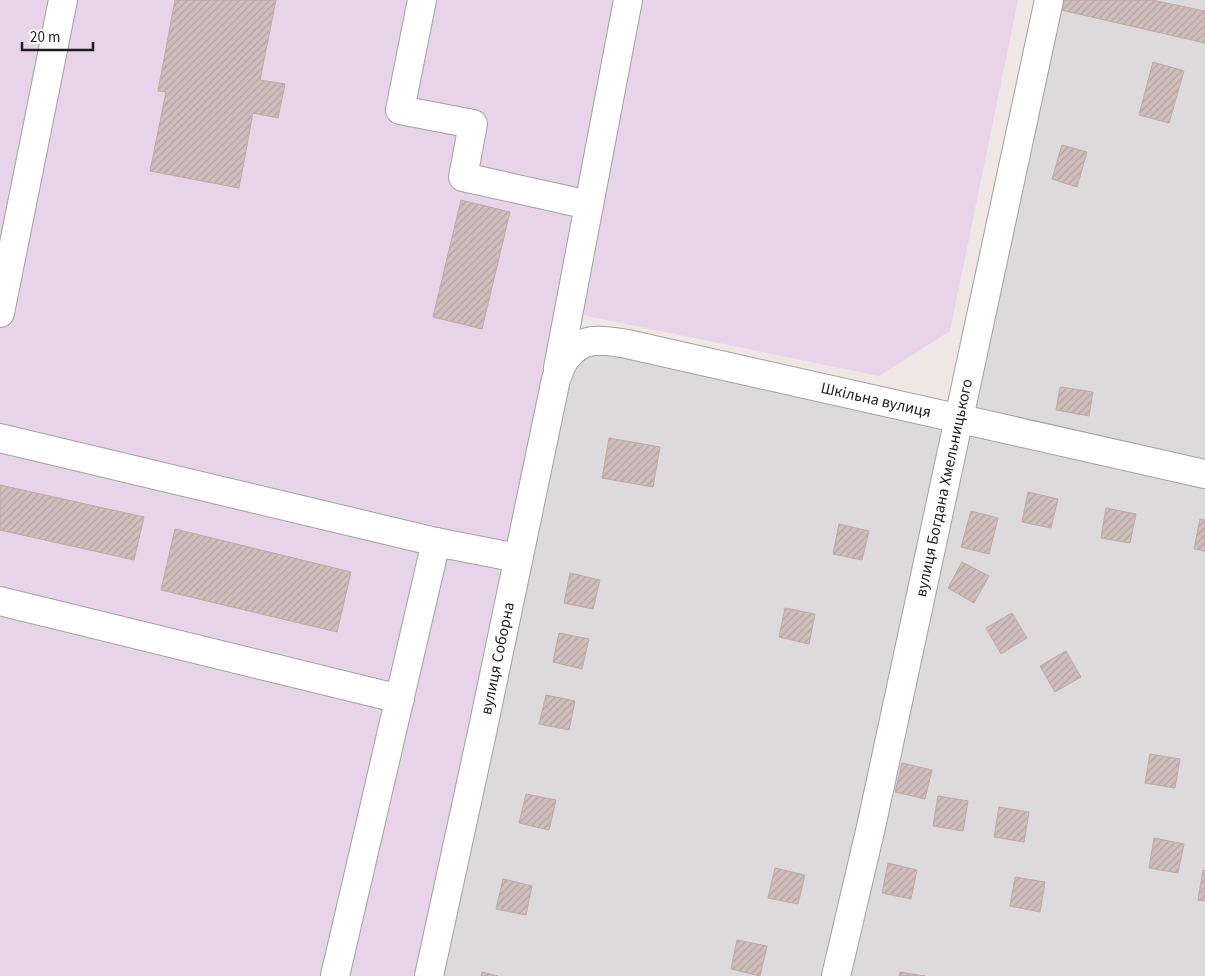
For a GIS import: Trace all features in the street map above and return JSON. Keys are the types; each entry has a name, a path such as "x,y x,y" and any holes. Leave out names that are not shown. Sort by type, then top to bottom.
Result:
{"street":[{"path":"0,313 63,0"},
{"path":"422,0 400,110 473,124 464,177 589,205"},
{"path":"556,379 628,0"},
{"name":"вулиця Богдана Хмельницького","path":"836,976 871,828 1049,0"},
{"name":"Шкільна вулиця","path":"577,346 593,340 627,344 1205,474"},
{"name":"вулиця Соборна","path":"429,976 556,379 565,358 577,346"},
{"path":"0,438 436,542 518,558"},
{"path":"335,976 436,542"},
{"path":"0,601 400,698"}],"shaded area":[{"path":"0,0 1018,0 950,331 879,376 563,311 429,976 0,976"},
{"path":"1049,0 1205,0 1205,976 429,976 577,346 959,418"}],"building":[{"path":"175,0 276,0 260,80 285,84 278,118 253,113 239,188 150,171 166,92 158,91"},
{"path":"1063,0 1152,0 1205,11 1205,43 1061,10"},
{"path":"1153,62 1184,71 1169,123 1139,115"},
{"path":"1062,145 1087,152 1077,187 1052,179"},
{"path":"461,200 510,212 482,329 433,317"},
{"path":"1060,387 1093,392 1089,416 1056,410"},
{"path":"609,438 660,447 653,487 602,478"},
{"path":"0,485 144,517 134,560 0,530"},
{"path":"1028,492 1058,499 1051,528 1022,522"},
{"path":"1106,508 1136,514 1130,543 1101,538"},
{"path":"971,511 998,518 989,554 961,547"},
{"path":"1200,519 1205,520 1205,551 1194,549"},
{"path":"839,524 869,531 862,560 833,554"},
{"path":"175,529 351,572 337,632 161,590"},
{"path":"962,562 989,576 974,603 948,588"},
{"path":"570,573 600,580 593,609 564,603"},
{"path":"785,608 815,614 809,644 779,637"},
{"path":"1012,613 1027,638 1001,654 986,628"},
{"path":"559,633 589,639 582,669 553,662"},
{"path":"1066,651 1081,677 1055,692 1040,666"},
{"path":"546,695 575,701 569,730 539,724"},
{"path":"1150,754 1180,759 1175,788 1145,783"},
{"path":"902,763 932,770 925,799 895,792"},
{"path":"526,794 556,800 549,830 519,823"},
{"path":"938,796 968,801 963,831 933,826"},
{"path":"999,807 1029,812 1024,842 994,837"},
{"path":"1154,838 1184,844 1178,873 1149,868"},
{"path":"888,863 917,870 911,899 882,893"},
{"path":"775,868 805,875 798,904 768,898"},
{"path":"1203,870 1205,871 1205,901 1198,900"},
{"path":"1015,877 1045,882 1040,912 1010,906"},
{"path":"503,879 532,886 526,915 496,909"},
{"path":"737,940 767,946 760,976 731,969"},
{"path":"482,972 498,976 481,976"},
{"path":"900,972 925,976 899,976"}]}
